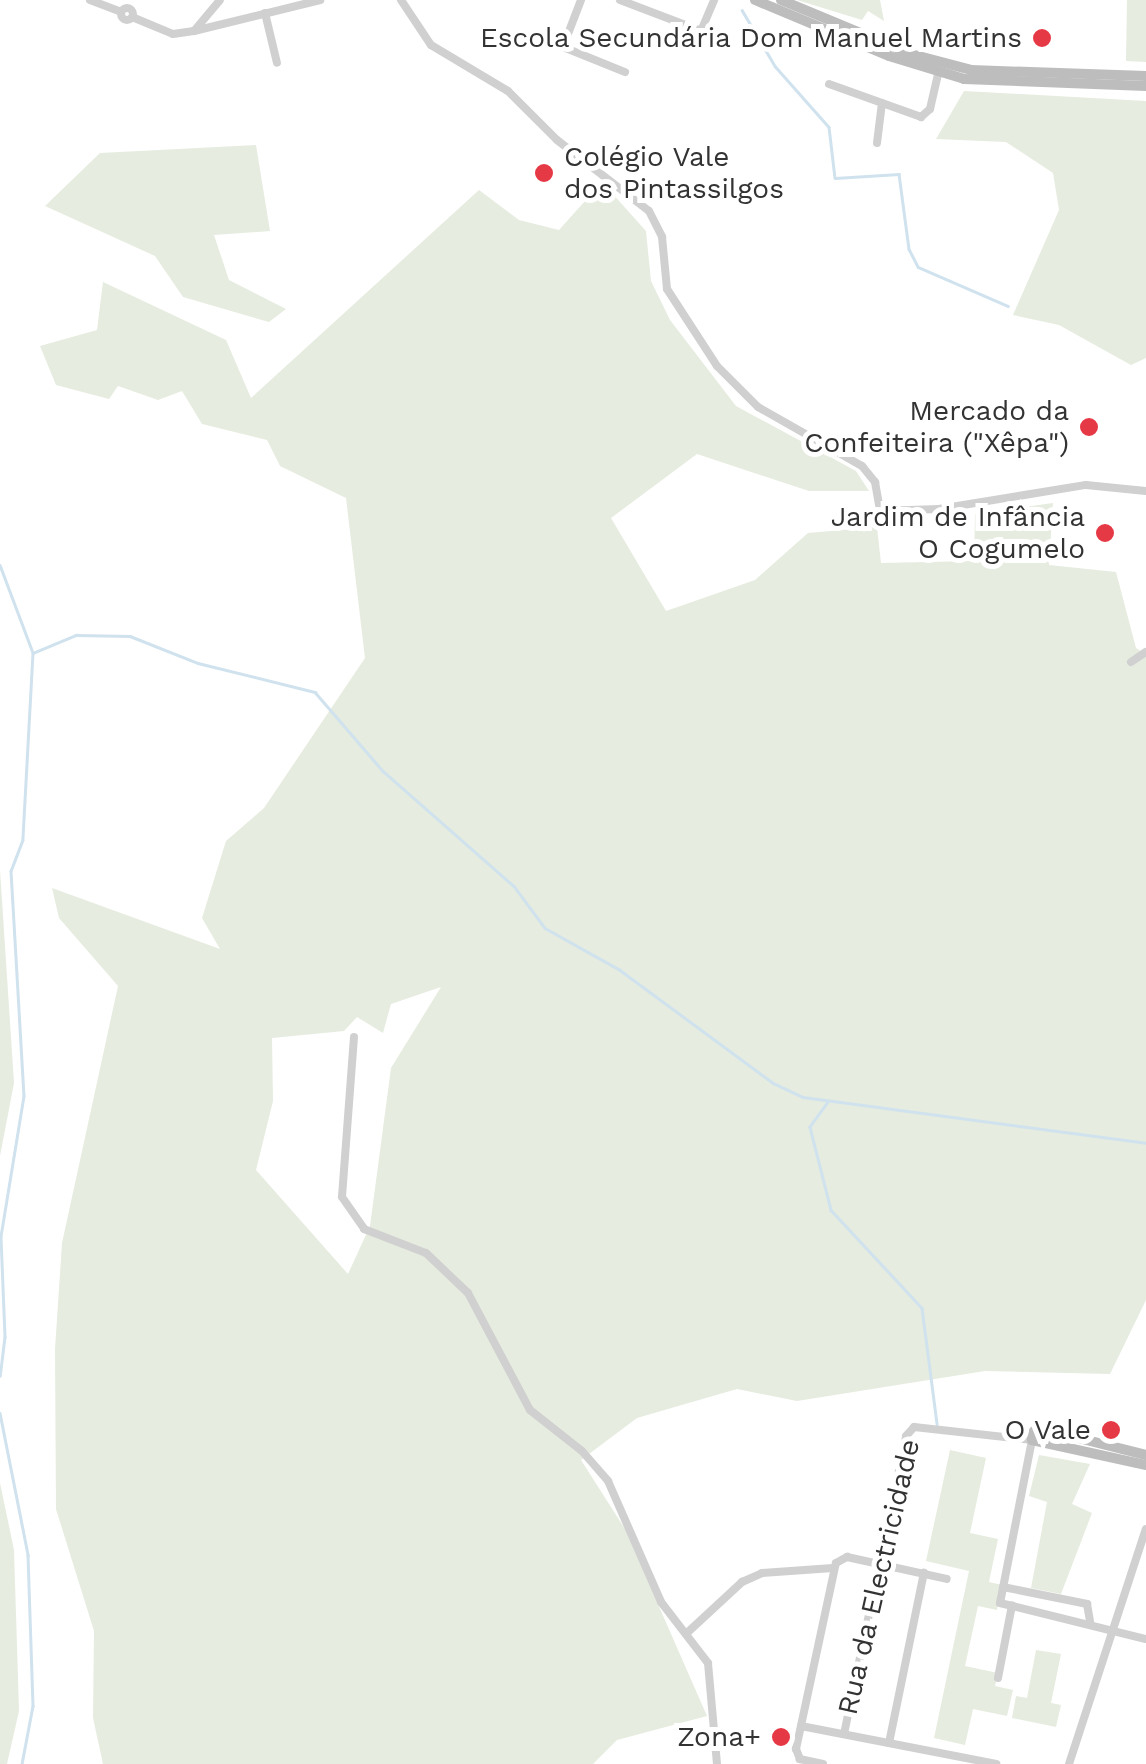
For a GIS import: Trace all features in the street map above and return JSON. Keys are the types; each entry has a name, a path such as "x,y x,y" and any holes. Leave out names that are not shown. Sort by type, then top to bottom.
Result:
{"main road":[{"path":"755,0 938,73 1014,86 1146,86"},
{"path":"781,0 960,68 1030,76 1146,76"},
{"path":"1146,1454 1059,1434 1034,1431 1032,1440 1146,1465"}],"street":[{"path":"90,0 129,9 173,34 320,0"},
{"path":"194,31 220,0"},
{"path":"401,0 431,45 508,91 556,140 649,211 662,238 667,289 717,366 758,408 862,466 875,482 880,511 938,508 1086,484 1146,492"},
{"path":"582,0 563,47 626,72"},
{"path":"620,0 701,31 714,0"},
{"path":"265,14 278,63"},
{"path":"829,84 925,116 938,73"},
{"path":"878,143 882,103"},
{"path":"1131,662 1146,652"},
{"path":"354,1037 340,1187 352,1215 384,1242 426,1253 468,1293 530,1410 582,1451 608,1482 661,1602 688,1632 714,1685 716,1764"},
{"name":"Rua da Electricidade","path":"844,1734 906,1436 920,1426 1032,1440"},
{"path":"1032,1440 1000,1603 1110,1625 1146,1639"},
{"path":"1069,1764 1110,1625 1146,1528"},
{"path":"823,1764 796,1754 833,1568 843,1558 947,1580"},
{"path":"688,1632 742,1582 762,1573 833,1568"},
{"path":"889,1743 924,1573"},
{"path":"1003,1587 1087,1604 1090,1621"},
{"path":"998,1678 1012,1605"},
{"path":"801,1726 996,1764"},
{"path":"919,1764 922,1750"}],"shaded area":[{"path":"797,0 880,0 884,21 868,11 862,20"},
{"path":"1127,0 1146,0 1146,62 1126,61"},
{"path":"964,91 1146,101 1146,358 1131,365 1059,325 1013,315 1059,210 1053,173 1006,142 936,139"},
{"path":"256,145 270,231 214,235 229,280 286,309 269,322 183,297 155,256 45,206 100,153"},
{"path":"602,182 646,231 651,281 670,320 736,406 856,471 869,491 809,491 697,454 611,518 666,611 755,580 808,533 877,527 881,563 974,561 975,514 1053,503 1049,565 1116,572 1136,648 1146,654 1146,1300 1110,1374 985,1371 797,1401 737,1389 637,1418 581,1460 625,1529 707,1716 617,1740 593,1764 103,1764 93,1718 94,1631 56,1509 55,1349 62,1243 118,986 59,918 52,888 220,949 202,918 226,841 264,808 365,658 346,498 280,466 267,440 202,424 182,391 158,400 118,386 109,399 56,385 40,346 97,330 103,282 226,340 251,398 479,190 519,220 559,230","holes":["441,987 391,1068 370,1226 348,1274 256,1170 273,1101 272,1038 344,1031 357,1017 383,1033 391,1004"]},
{"path":"0,870 14,1083 0,1156"},
{"path":"950,1450 986,1458 970,1533 998,1539 989,1582 1002,1585 997,1610 978,1606 965,1666 998,1673 995,1686 1013,1690 1007,1716 973,1709 965,1745 934,1738 969,1571 926,1561"},
{"path":"1039,1455 1090,1464 1072,1504 1092,1513 1061,1594 1031,1588 1047,1502 1029,1496"},
{"path":"0,1483 14,1550 19,1711 7,1764 0,1764"},
{"path":"1036,1650 1061,1654 1051,1703 1061,1705 1056,1727 1012,1718 1016,1696 1027,1698"}],"waterway":[{"path":"742,10 775,66 829,127 835,178 899,174 909,249 918,267 1008,306"},
{"path":"0,565 33,653 23,840 11,871 24,1096 1,1237 5,1337 0,1376"},
{"path":"33,653 76,635 130,636 198,663 315,692 383,771 514,886 545,928 620,970 773,1083 803,1097 1146,1143"},
{"path":"828,1102 810,1127 831,1210 922,1308 937,1424"},
{"path":"0,1413 28,1555 33,1706 22,1764"}],"place":[{"name":"Escola Secundária Dom Manuel Martins","path":"1042,38"},
{"name":"Colégio Vale dos Pintassilgos","path":"544,173"},
{"name":"Mercado da Confeiteira (\"Xêpa\")","path":"1089,427"},
{"name":"Jardim de Infância O Cogumelo","path":"1105,533"},
{"name":"O Vale","path":"1111,1430"},
{"name":"Zona+","path":"781,1737"}]}
